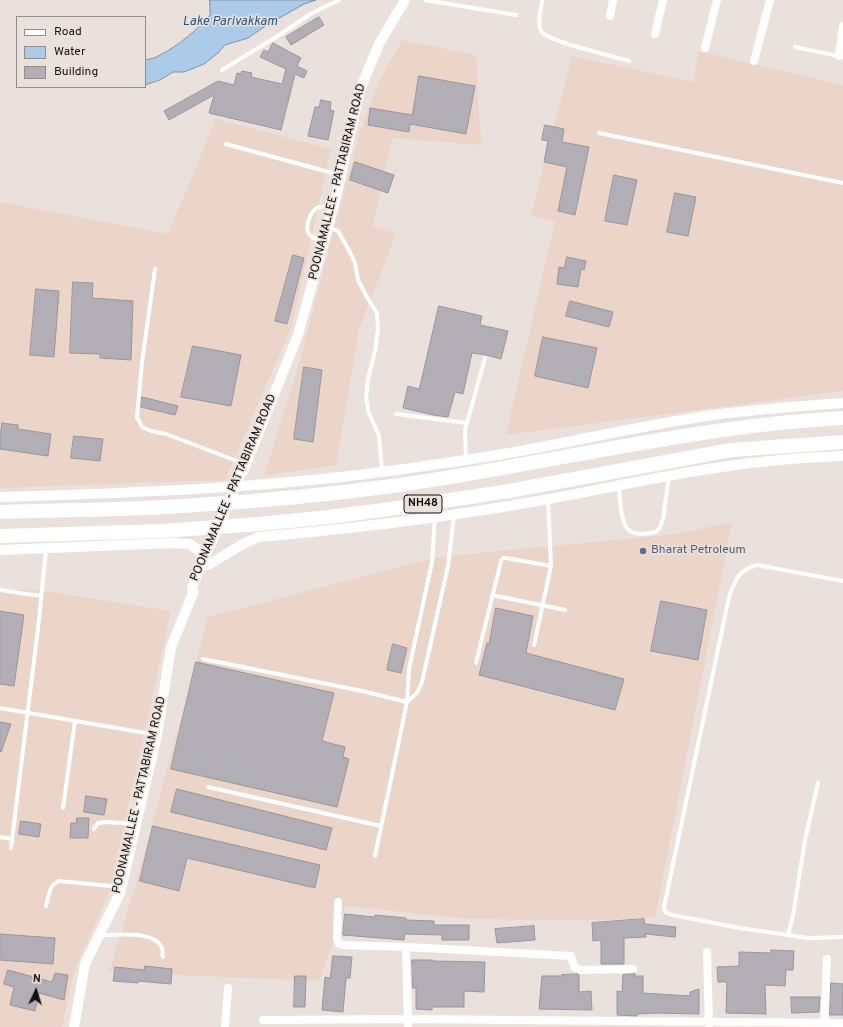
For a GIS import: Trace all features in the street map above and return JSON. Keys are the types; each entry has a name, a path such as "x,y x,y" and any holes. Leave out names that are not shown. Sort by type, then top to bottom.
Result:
{"highway":[{"name":"NH48","path":"0,512 159,507 282,498 400,485 707,432 781,422 843,418"},
{"name":"NH48","path":"0,536 177,530 329,517 509,491 731,450 843,442"}],"street":[{"name":"POONAMALLEE - PATTABIRAM ROAD","path":"74,1027 85,964 120,893 157,735 171,647 193,593 199,588 207,561 238,487 245,477 244,468 298,336 333,209 361,87 379,44 405,0"},
{"path":"610,16 613,0"},
{"path":"656,34 663,0"},
{"path":"705,48 717,0"},
{"path":"754,61 770,0"},
{"path":"841,56 843,26"},
{"path":"0,497 164,492 305,482 466,460 720,414 781,407 843,403"},
{"path":"177,530 207,561 258,537 361,527 454,515 669,476 757,462 843,456"},
{"path":"0,550 172,543 190,544"},
{"path":"338,902 336,938 339,944 344,946 406,947 571,956 574,967 581,970 633,969"},
{"path":"406,947 408,1023"},
{"path":"707,952 709,1025"},
{"path":"824,1025 827,959"},
{"path":"225,1027 228,988"},
{"path":"263,1020 408,1023 709,1025 824,1025 843,1023"}],"lane":[{"path":"222,70 312,13 339,0"},
{"path":"425,0 516,14"},
{"path":"542,0 540,23 541,30 545,35 559,41 629,60"},
{"path":"795,48 841,56"},
{"path":"599,133 843,183"},
{"path":"226,144 341,175"},
{"path":"324,242 310,235 308,232 310,217 315,209 320,206 333,209"},
{"path":"328,228 338,231 352,254 358,280 377,313 378,329 375,351 368,379 366,398 369,413 379,436 382,472"},
{"path":"155,269 142,362 137,417 142,426 151,431 166,434 244,468"},
{"path":"466,460 465,430 485,358"},
{"path":"396,414 467,423"},
{"path":"619,486 622,517 626,527 631,532 639,534 656,532 660,527 662,519 669,476"},
{"path":"534,645 550,566 548,499"},
{"path":"408,702 417,693 422,682 448,566 454,515"},
{"path":"375,856 408,702 409,669 432,562 434,518"},
{"path":"11,848 46,548"},
{"path":"476,663 492,595 503,558 550,566"},
{"path":"843,581 757,565 746,568 736,579 729,597 664,907 665,912 672,915 740,928 807,938 843,937"},
{"path":"0,590 41,596"},
{"path":"492,595 565,610"},
{"path":"203,659 362,691 408,702"},
{"path":"0,708 157,735"},
{"path":"63,808 75,721"},
{"path":"788,935 793,916 805,840 818,783"},
{"path":"208,787 381,826"},
{"path":"94,829 98,823 106,822 136,824"},
{"path":"0,837 12,839"},
{"path":"46,906 50,888 54,883 60,881 121,887"},
{"path":"99,934 109,936 133,935 145,937 156,941 162,948 163,957"}],"shaded area":[{"path":"402,40 476,55 481,145 392,138 373,226 396,234 359,329 336,465 264,476 298,367 360,131 379,82"},
{"path":"698,51 843,85 843,391 506,435 555,221 531,216 572,56 694,82"},
{"path":"216,119 331,149 291,329 225,480 0,488 0,202 168,234"},
{"path":"732,522 655,918 601,920 469,919 346,906 319,981 109,972 137,880 208,617 438,557 676,534"},
{"path":"0,589 52,592 171,611 109,893 75,969 62,1027 0,1027"}],"water":[{"name":"Lake Parivakkam","path":"210,0 316,0 304,4 267,25 248,38 225,45 218,53 204,64 184,72 173,72 160,80 146,85 146,60 157,57 180,42 193,32 210,15"}],"building":[{"path":"319,17 324,25 291,45 286,37"},
{"path":"273,43 301,58 297,66 307,71 304,78 295,74 281,130 209,113 214,95 169,120 164,111 218,81 234,85 237,73 241,74 242,71 252,73 251,77 282,84 286,69 260,57 264,50 268,52"},
{"path":"419,76 475,86 466,134 410,124 409,132 368,125 370,108 412,115"},
{"path":"321,100 331,102 330,110 334,111 328,140 308,136 315,107 319,107"},
{"path":"545,125 564,129 562,142 589,147 575,215 558,211 567,167 544,162 548,141 542,140"},
{"path":"355,162 394,175 388,193 350,180"},
{"path":"614,175 637,180 627,225 605,221"},
{"path":"675,193 696,197 688,236 667,232"},
{"path":"293,255 304,258 287,324 275,321"},
{"path":"567,257 586,261 584,270 581,269 578,287 557,284 559,267 564,268"},
{"path":"73,282 93,283 92,298 133,301 131,360 100,358 100,354 70,353"},
{"path":"36,289 59,291 54,357 30,355"},
{"path":"570,301 613,312 609,327 566,316"},
{"path":"439,306 482,316 480,325 508,331 501,359 472,353 463,394 455,392 448,417 403,408 408,386 419,389"},
{"path":"543,337 597,348 588,388 535,376"},
{"path":"193,346 241,355 231,406 181,397"},
{"path":"304,367 322,370 313,442 294,439"},
{"path":"142,397 178,406 175,415 141,407"},
{"path":"2,423 18,425 18,429 51,434 48,456 0,449 0,430"},
{"path":"74,436 103,439 100,461 71,458"},
{"path":"661,601 707,610 698,660 651,651"},
{"path":"496,608 533,616 526,653 624,679 615,710 479,675 487,643 489,643"},
{"path":"0,611 24,615 14,686 0,684"},
{"path":"393,644 407,648 401,673 387,670"},
{"path":"196,662 334,693 322,741 345,747 343,757 349,759 337,807 171,769"},
{"path":"0,722 11,724 1,752 0,751"},
{"path":"177,789 332,828 326,850 171,812"},
{"path":"86,796 107,799 104,815 84,812"},
{"path":"77,818 89,818 88,838 70,838 71,823 76,823"},
{"path":"21,821 41,824 39,837 19,834"},
{"path":"153,826 320,865 315,888 187,858 179,891 140,881"},
{"path":"345,914 375,917 375,915 406,918 406,920 434,921 434,925 469,925 469,940 442,940 442,935 405,934 404,940 343,935"},
{"path":"644,919 645,924 676,927 675,937 645,934 646,937 624,938 624,964 601,964 601,940 593,941 592,923"},
{"path":"534,926 535,940 497,943 495,929"},
{"path":"0,934 55,938 53,964 0,960"},
{"path":"771,950 794,951 793,970 786,970 785,986 765,985 766,1014 726,1013 727,982 718,982 717,967 739,966 739,952 771,953"},
{"path":"333,956 352,957 350,978 346,978 343,1012 322,1010 325,977 330,978"},
{"path":"412,960 485,962 484,992 464,991 464,1007 432,1007 432,1010 416,1009 416,988 413,988"},
{"path":"145,966 172,969 171,984 138,981 138,983 113,981 115,967 144,970"},
{"path":"8,970 52,982 55,973 68,975 64,1000 39,993 35,1011 10,1005 14,987 4,984"},
{"path":"578,974 579,992 591,991 592,1010 539,1009 542,976"},
{"path":"635,974 635,976 643,976 643,993 690,996 690,992 699,989 699,1014 656,1013 637,1014 637,1016 617,1015 617,991 622,992 623,975"},
{"path":"295,976 306,976 305,1007 294,1007"},
{"path":"831,983 843,984 843,1015 830,1015"},
{"path":"791,997 820,997 819,1012 792,1013"}],"place":[{"name":"Bharat Petroleum","path":"643,551"}]}
